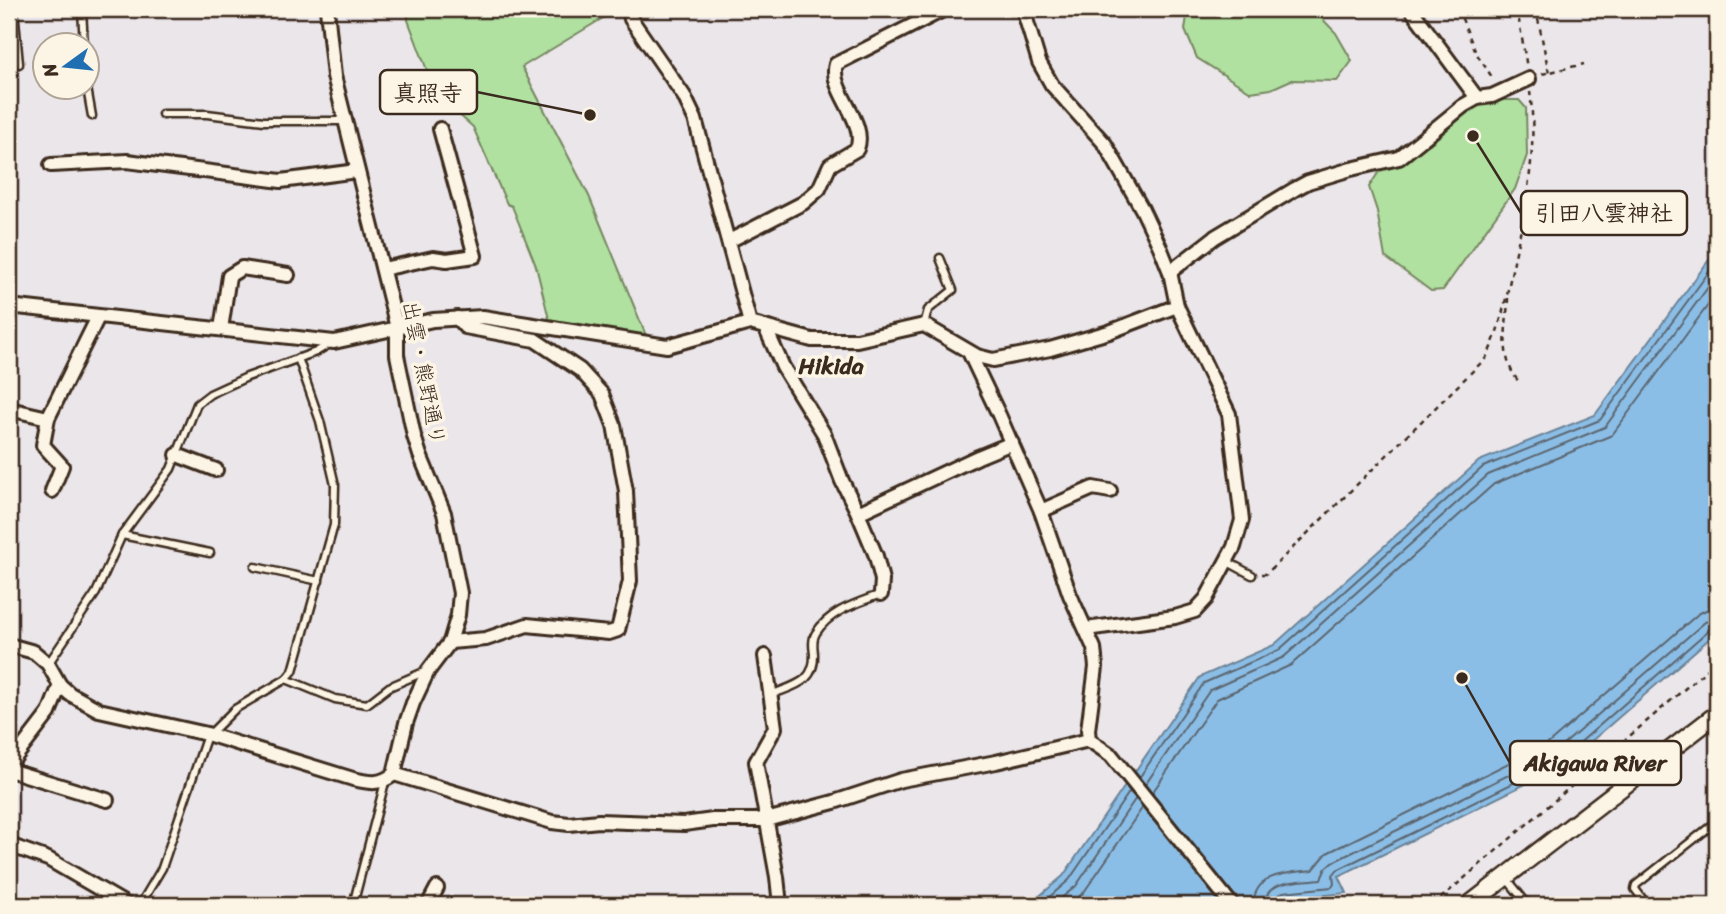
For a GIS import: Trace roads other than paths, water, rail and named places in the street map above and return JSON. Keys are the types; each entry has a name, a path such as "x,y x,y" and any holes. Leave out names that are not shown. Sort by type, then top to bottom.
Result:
{"street":[{"name":"出雲・熊野通り","path":"327,9 334,76 397,328 397,355 414,436 419,455 444,513 459,576 458,615 450,642 428,671 406,723 390,777"},
{"path":"629,9 631,19 684,96 695,119 750,323"},
{"path":"729,241 803,203 819,189 830,165 858,149 859,133 836,79 836,64 945,9"},
{"path":"1023,9 1039,62 1052,85 1105,144 1142,209 1170,272 1177,306 1229,414 1242,520 1240,535 1206,599 1195,611 1175,617 1086,629"},
{"path":"1411,9 1476,98"},
{"path":"1170,272 1215,237 1308,182 1405,155 1476,98 1500,93 1529,79"},
{"path":"383,269 433,258 447,260 475,256 440,129"},
{"path":"51,165 127,161 281,181 357,171"},
{"path":"221,330 229,276 242,268 288,275"},
{"path":"9,306 334,342 433,320 483,317 667,346 750,323 812,340 857,340 923,325 968,352 993,360 1050,349 1110,332 1177,306"},
{"path":"52,491 62,466 43,445 48,418 98,317"},
{"path":"450,642 486,639 527,625 609,633 618,630 629,582 626,491 614,425 602,394 580,370 535,340 465,327 457,318"},
{"path":"765,327 783,367 824,435 858,513 883,580 881,594"},
{"path":"968,352 1041,511 1070,595 1094,648 1096,667 1089,740"},
{"path":"9,409 48,418"},
{"path":"858,513 1012,443"},
{"path":"177,455 216,470"},
{"path":"1041,511 1093,488 1110,491"},
{"path":"9,645 34,652 48,664 60,685 70,694 99,710 209,734 353,779 372,783 390,777 552,822 569,824 599,821 684,824 713,820 766,820 901,780 996,762 1089,740 1111,755 1232,905"},
{"path":"765,656 775,728 756,762 780,905"},
{"path":"9,765 49,713 60,685"},
{"path":"1469,905 1717,714"},
{"path":"9,770 107,800"},
{"path":"9,845 48,859 127,905"},
{"path":"428,905 437,888"}],"lane":[{"path":"14,9 19,64"},
{"path":"82,9 83,32"},
{"path":"90,102 92,116"},
{"path":"162,114 207,114 264,121 345,121"},
{"path":"923,325 928,310 953,290 940,258"},
{"path":"48,664 96,593 122,536 171,469 197,404 210,394 334,342"},
{"path":"140,905 162,869 209,734 248,699 286,679 293,671 334,525 335,485 320,421 298,358"},
{"path":"122,536 210,553"},
{"path":"1226,561 1252,575"},
{"path":"255,567 318,581"},
{"path":"771,695 803,681 812,672 815,634 831,616 881,594"},
{"path":"286,679 335,699 367,704 389,687 428,671"},
{"path":"353,905 390,777"},
{"path":"1647,905 1635,889 1636,885 1716,821 1717,817"},
{"path":"1506,877 1528,905"}],"water":[{"path":"1717,249 1717,632 1564,765 1339,876 1347,893 1284,899 1276,905 1029,905 1063,876 1200,677 1274,645 1479,461 1595,415"}],"place":[{"name":"真照寺","path":"590,115"},
{"name":"引田八雲神社","path":"1473,136"},
{"name":"Akigawa River","path":"1462,678"}],"district":[{"name":"Hikida","path":"831,366"}]}
